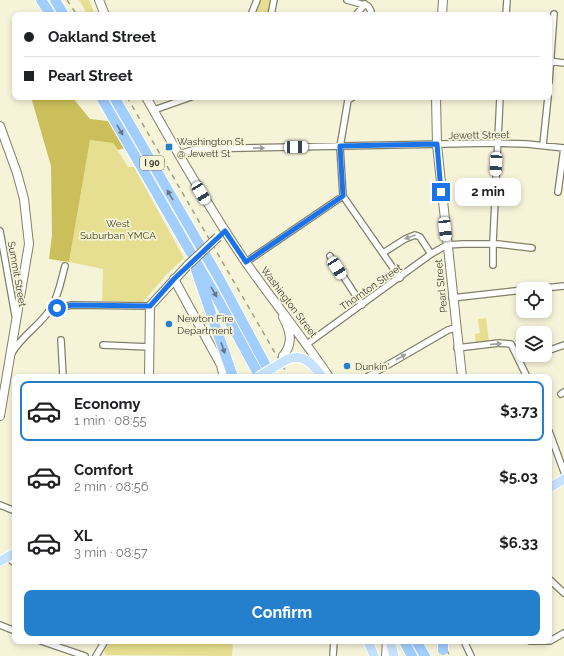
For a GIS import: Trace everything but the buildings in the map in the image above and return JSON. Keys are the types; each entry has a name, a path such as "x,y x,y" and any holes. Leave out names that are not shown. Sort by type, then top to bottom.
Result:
{"highway":[{"path":"41,0 49,12"},
{"path":"55,0 62,12"},
{"name":"I 90","path":"103,100 262,374"},
{"name":"I 90","path":"116,100 254,342 262,374"},
{"path":"187,246 232,374"},
{"path":"254,342 271,363 277,374"},
{"path":"406,644 412,656"},
{"path":"418,644 425,656"}],"main road":[{"path":"99,0 104,12"},
{"path":"442,12 443,0"},
{"name":"Washington Street","path":"148,100 225,231 279,309 291,322 327,374"},
{"name":"Pearl Street","path":"436,100 437,144 459,374"},
{"path":"0,126 17,173 24,199 29,251 0,416"},
{"path":"149,374 150,306 188,265 225,231"},
{"path":"174,279 221,365 223,374"},
{"path":"265,374 285,358 290,345 290,336 279,309"},
{"path":"285,358 304,358 312,364 320,374"},
{"path":"552,486 564,479"},
{"path":"369,644 374,656"},
{"path":"386,656 388,644"},
{"path":"389,644 394,656"}],"street":[{"path":"252,12 257,0"},
{"path":"272,12 274,0"},
{"path":"347,0 365,2 371,12"},
{"path":"506,12 507,0"},
{"path":"358,12 365,2"},
{"path":"552,38 554,14"},
{"path":"552,62 564,63"},
{"path":"154,110 182,100"},
{"path":"347,100 340,146 343,196 400,278"},
{"path":"493,265 500,100"},
{"path":"543,145 548,100"},
{"name":"Jewett Street","path":"179,154 196,149 497,143 543,145 564,148"},
{"path":"558,192 564,148"},
{"path":"246,262 343,196"},
{"name":"Summit Street","path":"0,231 16,321"},
{"path":"383,253 405,239 415,235 420,237 432,254"},
{"path":"447,245 493,244 532,248"},
{"name":"Thornton Street","path":"307,344 432,254 447,245"},
{"path":"330,256 362,305"},
{"path":"11,355 21,340 54,308 65,266"},
{"path":"552,287 564,286"},
{"path":"452,298 516,291"},
{"path":"54,308 72,305 150,306"},
{"path":"372,374 448,330 455,328"},
{"path":"61,340 63,374"},
{"path":"457,348 500,343 511,344 526,374"},
{"path":"103,345 149,347"},
{"path":"552,349 564,345"},
{"path":"552,439 564,472"},
{"path":"0,505 12,510"},
{"path":"552,582 564,593"},
{"path":"0,625 12,630"},
{"path":"552,640 564,633"},
{"path":"50,644 85,656"},
{"path":"96,656 103,644"},
{"path":"333,656 334,644"},
{"path":"465,644 471,656"}],"green space":[{"path":"79,0 89,0 94,12 86,12"},
{"path":"260,0 272,0 270,12 255,12"},
{"name":"West Suburban YMCA","path":"90,140 113,143 128,167 134,167 184,258 166,275 143,302 102,301 103,269 69,262"},
{"path":"486,318 489,341 476,342 475,334 480,333 478,319"},
{"path":"108,644 233,644 232,656 106,655 104,651"}],"shaded area":[{"path":"32,100 74,100 90,119 108,121 125,148 118,150 113,143 90,140 69,262 49,259 52,235 51,166"}],"railway":[{"path":"67,0 75,12"},
{"path":"129,100 287,374"},
{"path":"444,644 450,656"}],"place":[{"name":"Washington St @ Jewett St","path":"169,147"},
{"name":"Newton Fire Department","path":"169,324"},
{"name":"Dunkin'","path":"347,366"}],"route":[{"path":"57,308 72,305 150,306 174,279 225,231 246,262 343,196 340,146 437,144 441,192"}]}
